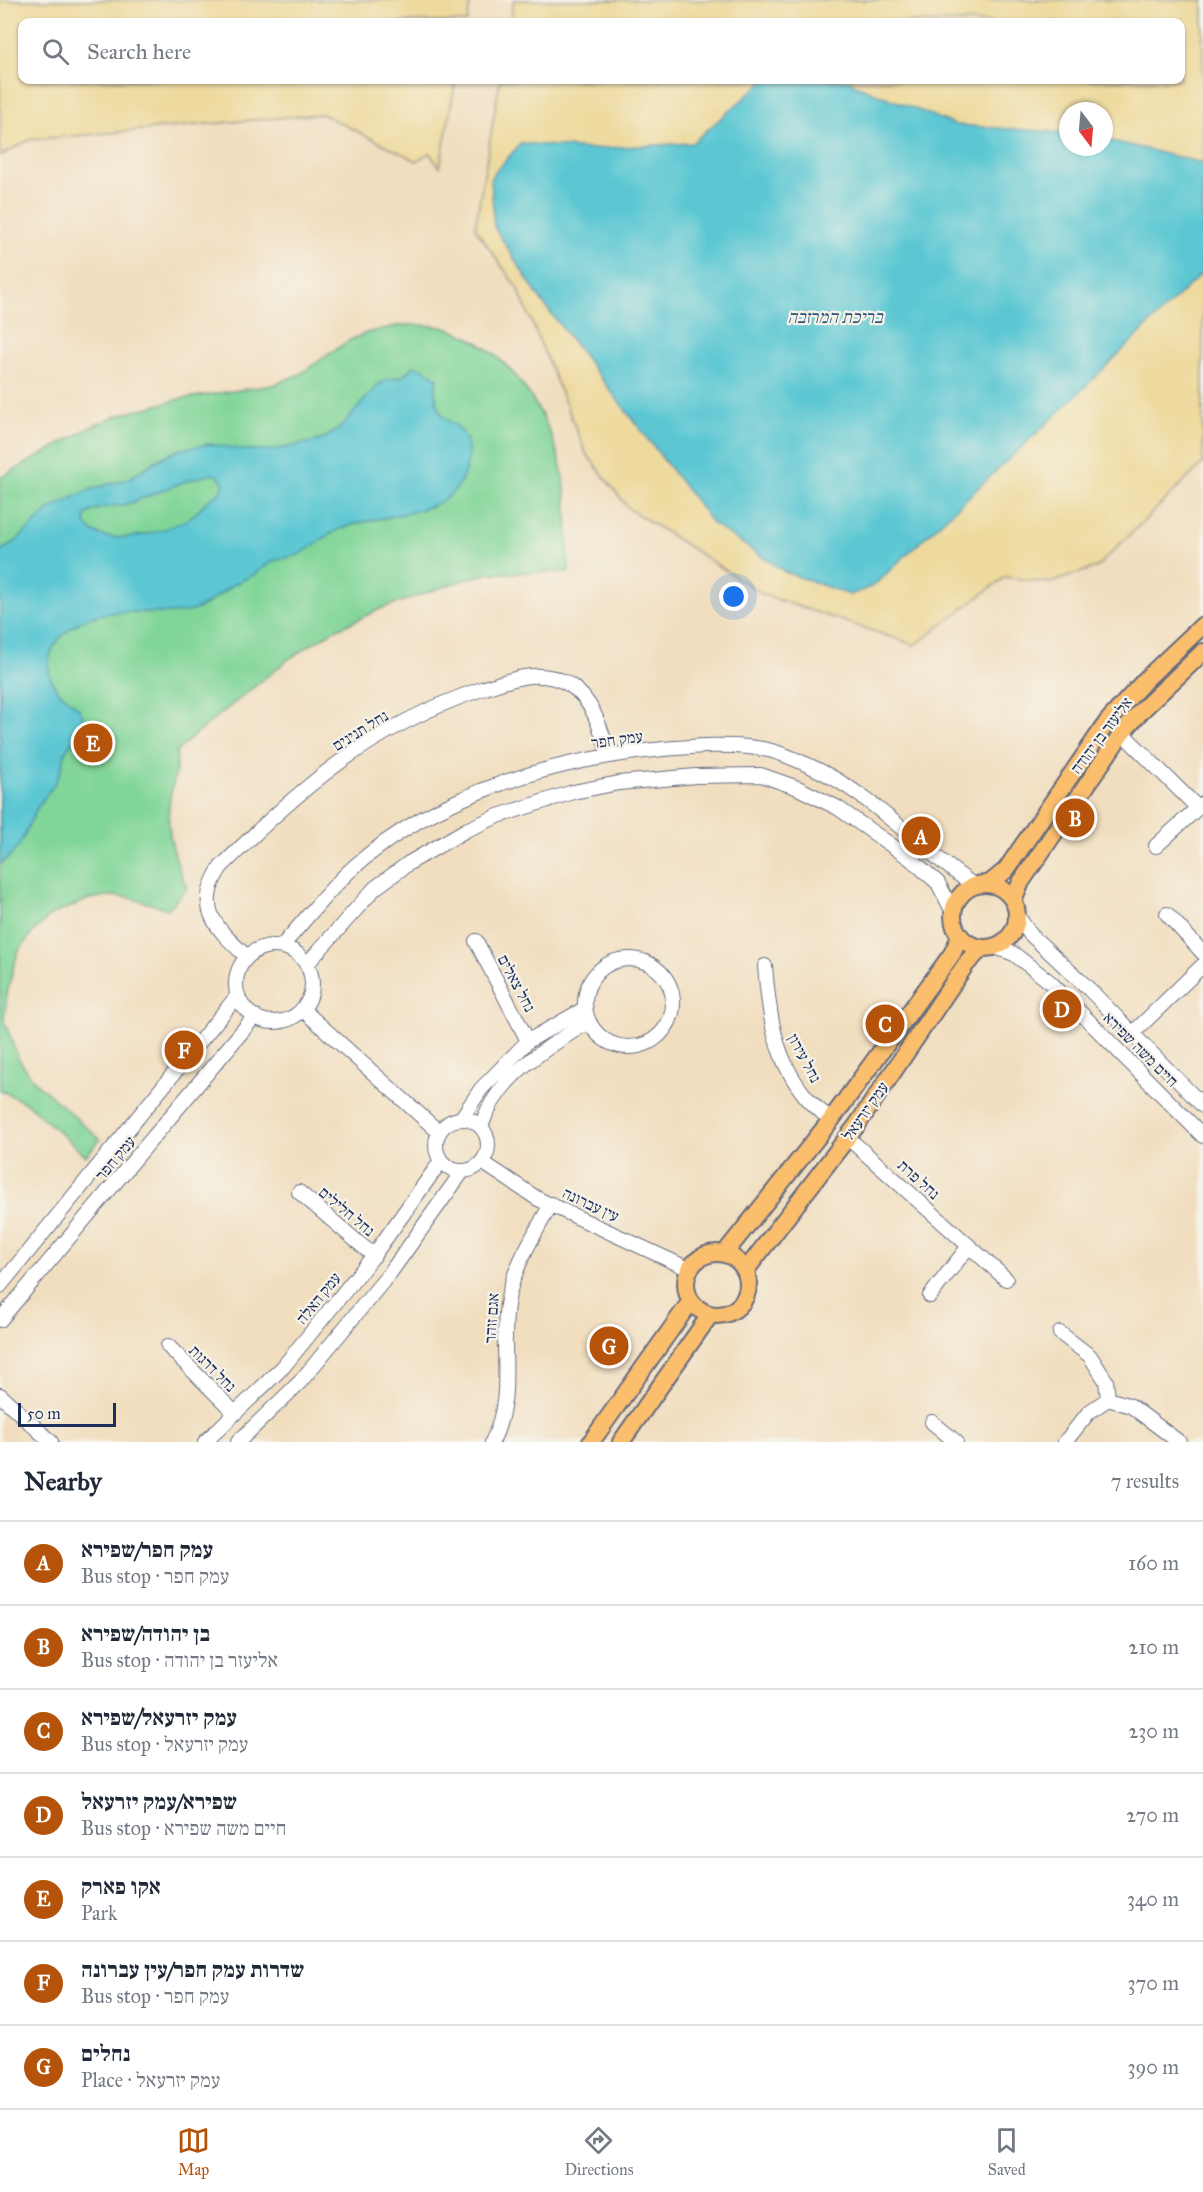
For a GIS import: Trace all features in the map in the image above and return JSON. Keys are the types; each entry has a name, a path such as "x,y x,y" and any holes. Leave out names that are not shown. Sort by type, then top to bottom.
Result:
{"main road":[{"name":"אליעזר בן יהודה","path":"982,885 1006,870 1108,721 1139,686 1203,625"},
{"name":"אליעזר בן יהודה","path":"1015,908 1021,882 1122,733 1142,710 1203,652"},
{"path":"982,885 1003,890 1015,908 1015,927 1009,937 988,948 969,945 960,937 953,925 952,912 960,896 982,885"},
{"name":"עמק יזרעאל","path":"724,1254 831,1120 952,954 960,937"},
{"name":"עמק יזרעאל","path":"746,1270 847,1137 966,964 988,948"},
{"path":"716,1253 724,1254 735,1258 746,1270 749,1288 742,1304 728,1314 710,1315 696,1308 691,1301 686,1286 689,1269 701,1257 716,1253"},
{"path":"591,1442 691,1301"},
{"path":"621,1442 710,1315"}],"street":[{"name":"נחל תנינים","path":"247,957 222,934 212,919 208,906 209,893 217,873 243,845 300,792 350,754 399,724 435,706 513,678 531,674 552,677 570,685 584,697 596,716 609,755"},
{"path":"1122,733 1201,805 1156,846"},
{"name":"עמק חפר","path":"282,946 356,866 420,821 488,788 566,764 609,755 694,746 734,746 769,751 811,766 846,785 922,844 952,871 982,885"},
{"path":"307,964 375,888 409,863 466,830 508,813 573,792 619,783 696,776 761,775 798,788 838,808 895,847 938,883 952,912"},
{"name":"חיים משה שפירא","path":"1015,908 1030,934 1089,988 1203,1106"},
{"path":"1167,914 1203,952"},
{"name":"נחל צאלים","path":"476,941 528,1041"},
{"path":"282,946 300,956 307,964 313,982 308,1001 302,1009 292,1017 280,1021 267,1021 255,1016 242,1004 238,995 237,975 247,957 263,948 282,946"},
{"name":"חיים משה שפירא","path":"988,948 1014,954 1050,982 1203,1136"},
{"path":"624,959 639,960 653,966 664,976 671,989 673,1004 670,1019 662,1032 650,1042 636,1047 620,1047 606,1041 595,1031 586,1015 584,999 588,984 597,972 609,963 624,959"},
{"path":"1133,1033 1203,964"},
{"name":"נחל עירון","path":"765,966 775,1041 790,1072 807,1098 831,1120"},
{"name":"עמק חפר","path":"0,1286 238,995"},
{"path":"302,1009 439,1132"},
{"path":"461,1119 481,1089 528,1041 586,1015"},
{"path":"481,1127 486,1111 495,1096 534,1056 586,1015"},
{"name":"עמק חפר","path":"0,1320 255,1016"},
{"path":"461,1119 470,1120 481,1127 488,1139 488,1147 482,1162 473,1169 462,1172 453,1170 441,1161 435,1147 439,1132 450,1122 461,1119"},
{"name":"נחל פרת","path":"847,1137 1006,1279"},
{"name":"עמק האלה","path":"205,1442 283,1367 374,1256 441,1161"},
{"name":"עין עברונה","path":"482,1162 538,1199 689,1269"},
{"path":"238,1442 307,1374 390,1273 462,1172"},
{"name":"נחל חלילים","path":"299,1192 374,1256"},
{"name":"אגם זוהר","path":"492,1442 499,1428 504,1404 507,1374 504,1334 510,1285 551,1204"},
{"path":"930,1296 969,1245"},
{"path":"1060,1333 1090,1356 1106,1381 1108,1399"},
{"name":"נחל דרגות","path":"168,1346 235,1413"},
{"path":"0,1395 51,1442"},
{"path":"1065,1442 1089,1412 1108,1399"},
{"path":"1108,1399 1131,1406 1179,1442"},
{"path":"932,1422 956,1442"}],"green space":[{"path":"401,325 441,327 469,337 508,367 524,386 549,430 563,476 567,511 569,572 490,573 380,609 331,632 290,658 176,752 168,817 170,838 187,888 168,909 127,897 107,896 89,899 51,915 32,933 18,952 7,993 4,1020 18,1058 34,1081 100,1139 86,1156 26,1103 0,1090 0,478 91,427 116,416 180,399 273,385 300,374 348,341 366,333"}],"sand":[{"path":"0,0 471,0 468,18 18,18 18,84 455,84 440,167 429,153 417,161 322,114 29,140 0,156"},
{"name":"בריכת המרזבה","path":"514,0 1203,0 1203,463 1097,567 1050,583 1005,577 915,645 764,595 628,508 586,453 518,289 475,228 499,84 1185,84 1185,18 511,18"}],"water":[{"name":"בריכת המרזבה","path":"760,84 854,84 956,125 1059,132 1059,156 1113,156 1113,141 1203,163 1202,273 1055,416 873,586 850,595 785,572 713,524 540,299 494,227 491,177 521,143 589,149 692,143"},
{"path":"413,366 422,368 438,379 435,393 439,409 444,417 459,428 467,444 465,471 457,487 451,494 429,507 340,529 296,556 276,560 197,609 178,613 115,612 91,617 69,629 52,650 49,670 56,688 81,712 82,727 67,749 57,779 39,805 20,844 0,864 0,551 15,542 51,508 92,489 128,479 159,459 179,450 209,444 244,450 274,450 321,440 339,429 378,385 386,380 403,376","holes":["214,474 224,484 219,493 192,516 168,528 119,538 104,536 92,531 85,522 86,515 96,510 130,503 203,476"]}],"place":[{"name":"אקו פארק","path":"93,743"},
{"name":"בן יהודה/שפירא","path":"1075,818"},
{"name":"עמק חפר/שפירא","path":"921,836"},
{"name":"שפירא/עמק יזרעאל","path":"1062,1009"},
{"name":"עמק יזרעאל/שפירא","path":"885,1024"},
{"name":"שדרות עמק חפר/עין עברונה","path":"184,1050"},
{"name":"נחלים","path":"609,1346"}]}
